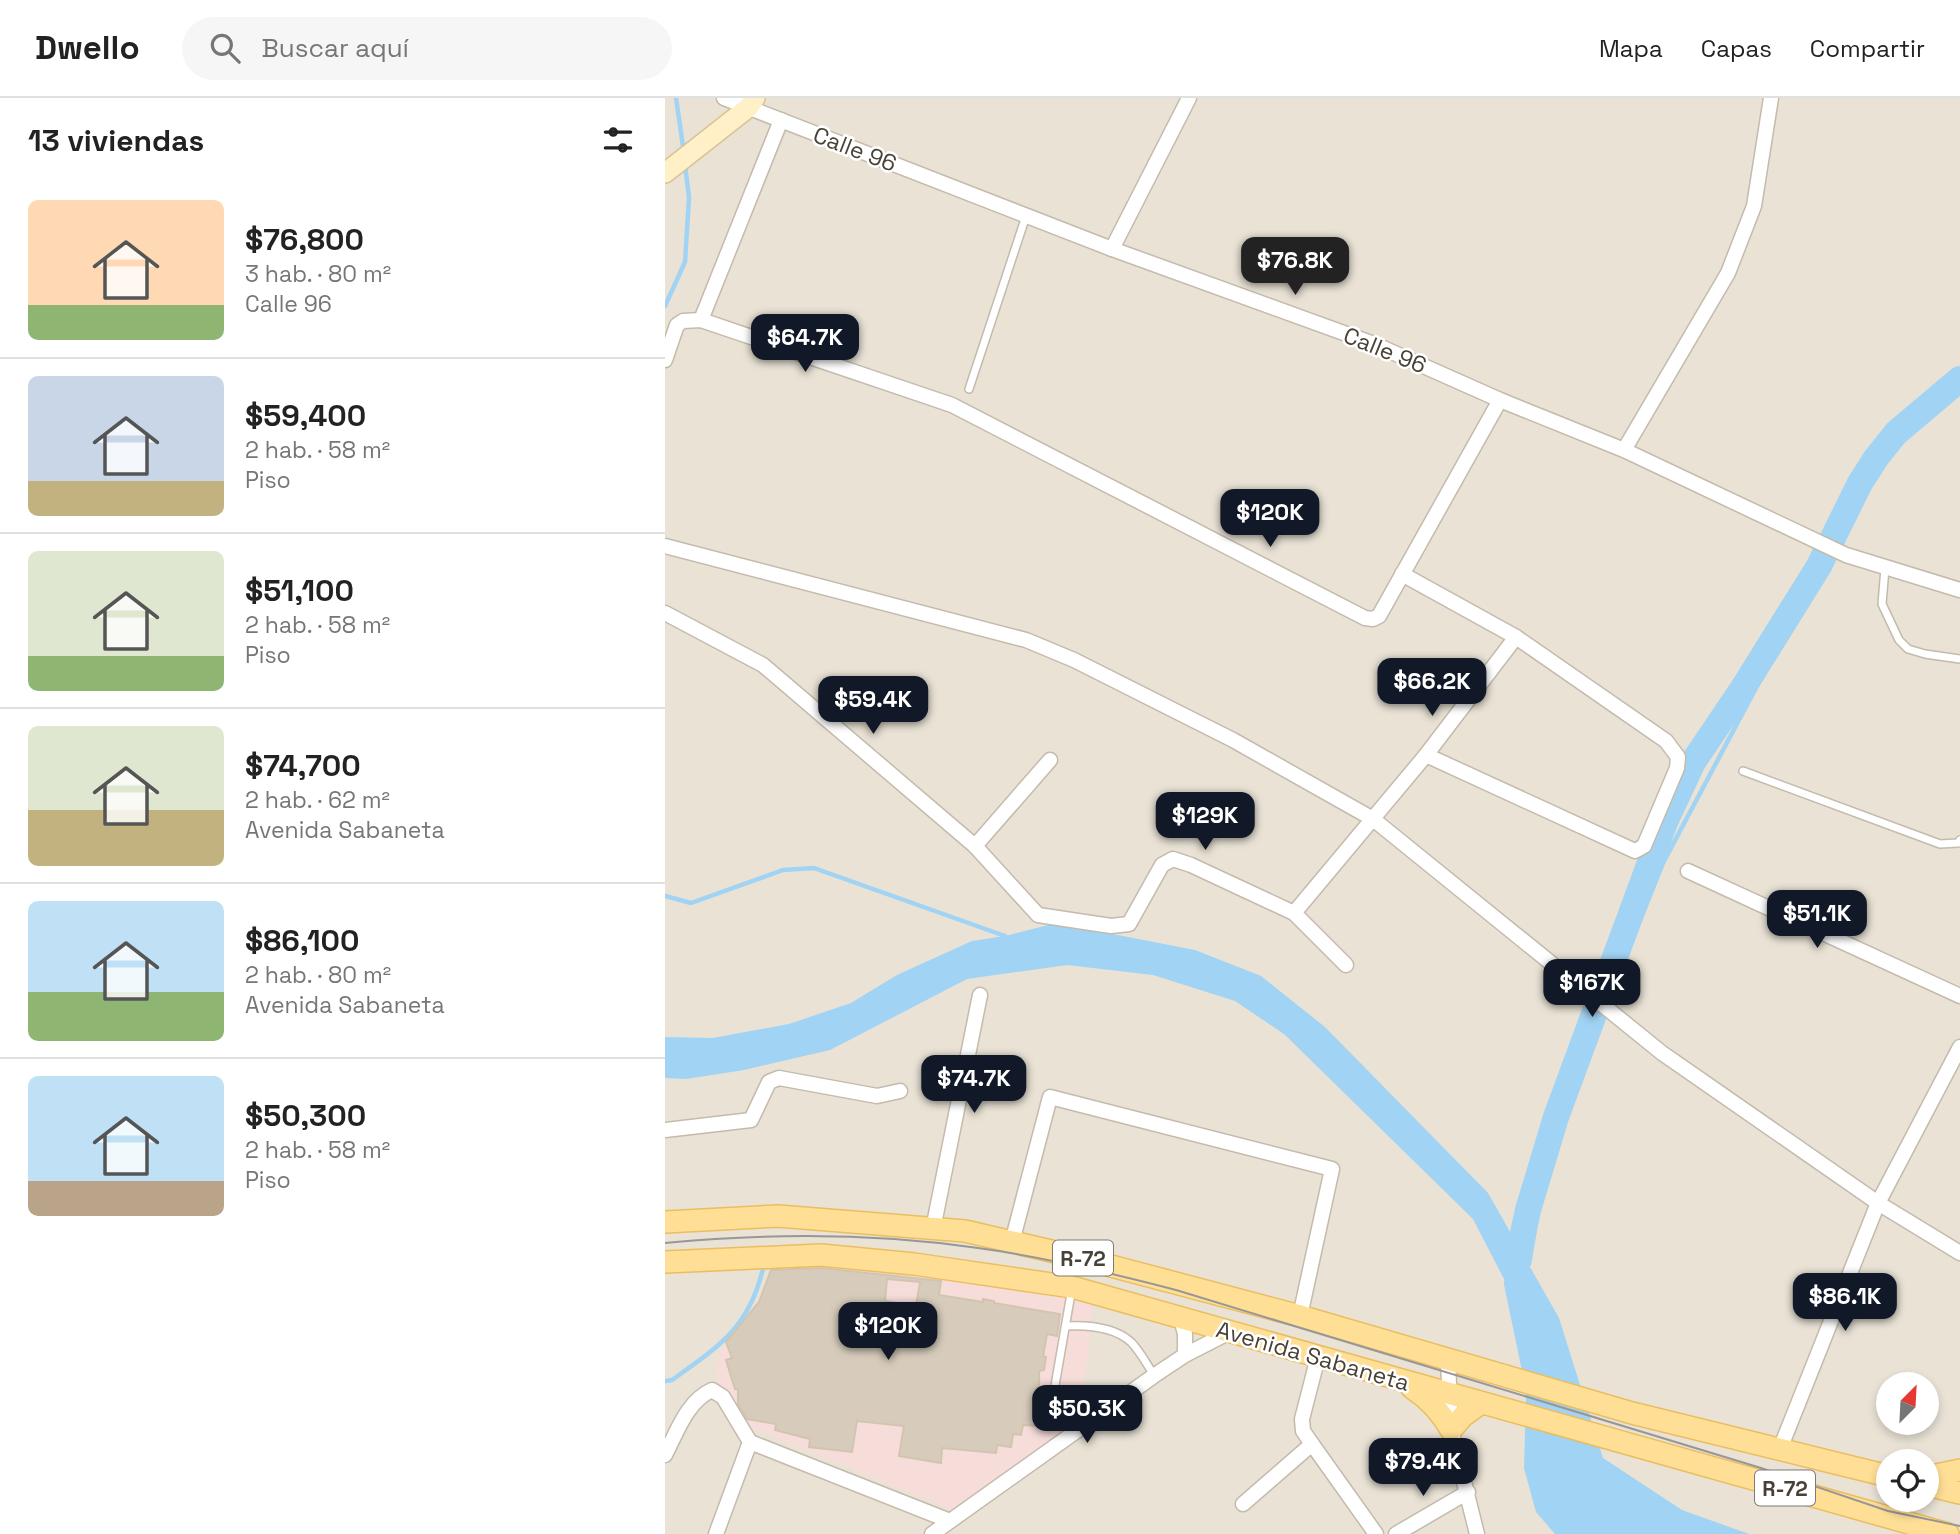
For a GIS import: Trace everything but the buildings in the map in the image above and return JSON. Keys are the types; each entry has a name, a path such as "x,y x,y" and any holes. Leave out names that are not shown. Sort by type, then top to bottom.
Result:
{"main road":[{"name":"Avenida Sabaneta","path":"665,1222 778,1216 965,1231 1300,1317 1632,1413 1876,1473"},
{"name":"Avenida Sabaneta","path":"665,1262 821,1255 914,1264 1072,1287 1948,1534"},
{"path":"1399,1379 1425,1397 1441,1413 1451,1430 1463,1416 1483,1404"},
{"path":"1939,1474 1960,1470"},
{"path":"1939,1488 1960,1493"}],"street":[{"path":"1112,249 1189,98"},
{"path":"1624,450 1728,273 1754,206 1771,98"},
{"path":"668,170 702,145 740,100"},
{"name":"Calle 96","path":"740,100 781,120 1112,249 1374,344 1500,400 1624,450 1846,555 1960,590"},
{"path":"701,320 781,120"},
{"path":"665,360 677,325 683,321 701,320 952,405 1365,618 1373,619 1379,616 1500,400"},
{"path":"665,546 1026,640 1074,660 1233,740 1373,819 1662,1053 1878,1203 1960,1253"},
{"path":"1402,574 1516,637 1666,741 1678,757 1677,768 1644,846 1635,850 1426,755"},
{"path":"665,613 763,665 975,846 1038,915 1111,926 1129,924 1162,865 1173,859 1294,913 1346,965"},
{"path":"1294,913 1426,755 1516,637"},
{"path":"975,846 1050,760"},
{"path":"1688,871 1960,996"},
{"path":"933,1229 980,995"},
{"path":"1780,1450 1878,1203 1960,1047"},
{"path":"665,1130 751,1120 769,1082 779,1078 877,1096 900,1091"},
{"path":"1012,1242 1050,1097 1332,1169 1300,1317"},
{"path":"1181,1319 1185,1334 1185,1355"},
{"path":"932,1534 1155,1375 1228,1332"},
{"path":"1318,1357 1301,1419 1303,1431 1376,1534"},
{"path":"1448,1361 1451,1430 1478,1534"},
{"path":"665,1455 692,1405 701,1395 712,1390 723,1397 750,1442 950,1521"},
{"path":"716,1534 750,1442"},
{"path":"1243,1504 1312,1444"},
{"path":"1396,1534 1468,1492"}],"lane":[{"path":"969,389 1027,216"},
{"path":"1885,568 1882,604 1899,640 1908,649 1960,659"},
{"path":"1743,771 1940,844 1958,843 1960,840"},
{"path":"1049,1420 1072,1287"},
{"path":"1067,1326 1083,1325 1110,1330 1131,1342 1155,1375"}],"shaded area":[{"path":"665,98 1960,98 1960,1534 665,1534"},
{"path":"821,1263 885,1268 1093,1299 1088,1356 1077,1421 952,1510 748,1426 716,1376 718,1361 726,1341 742,1325 761,1295 772,1266"}],"water":[{"path":"1056,923 1195,950 1261,976 1325,1027 1488,1193 1559,1318 1603,1458 1682,1510 1749,1534 1555,1534 1536,1512 1524,1468 1527,1364 1532,1333 1473,1219 1284,1034 1235,1001 1153,975 1067,965 967,979 830,1050 744,1070 686,1079 665,1078 665,1037 713,1038 789,1024 851,1003 897,975 972,941"}],"waterway":[{"path":"676,98 684,153"},
{"path":"665,306 685,262 689,197 685,165"},
{"path":"1515,1270 1528,1210 1556,1117 1665,822 1693,762 1819,566 1860,483 1876,458 1896,433 1960,379"},
{"path":"1529,1264 1543,1182 1605,1008 1663,863 1900,417 1960,383"},
{"path":"665,896 691,903 783,870 814,868 1005,936"},
{"path":"665,1381 672,1380 689,1368 731,1332 751,1304 764,1264"},
{"path":"1517,1283 1537,1379"}],"tram line":[{"path":"665,1243 783,1236 900,1239 978,1248 1078,1266 1176,1290 1761,1468 1888,1511 1960,1526"}]}
